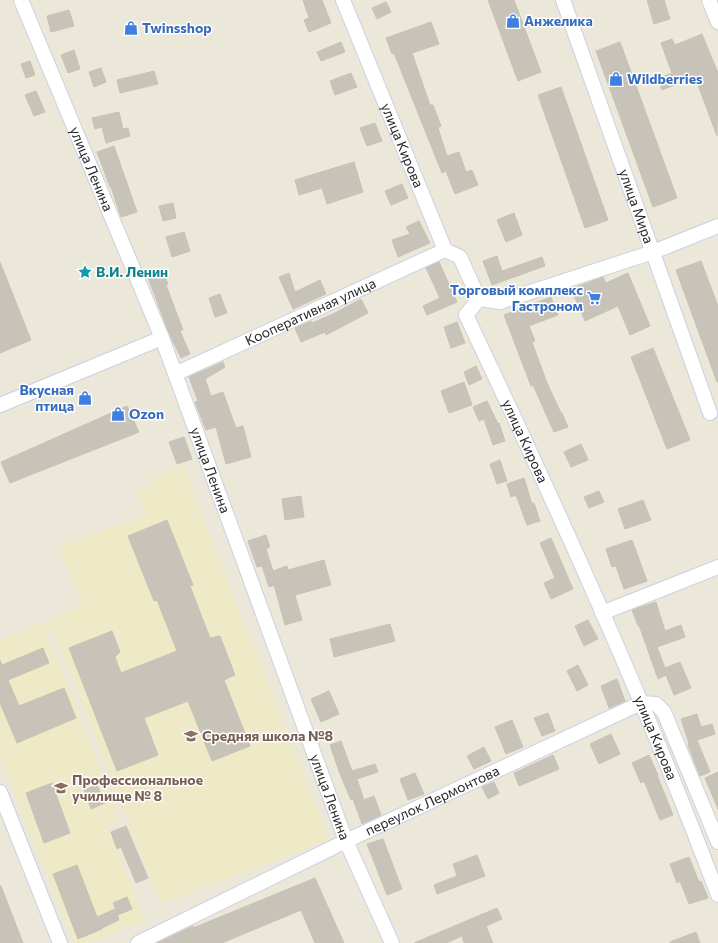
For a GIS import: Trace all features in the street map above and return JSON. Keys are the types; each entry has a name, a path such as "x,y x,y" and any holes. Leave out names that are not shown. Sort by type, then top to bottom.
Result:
{"street":[{"name":"улица Ленина","path":"21,0 162,338 346,841 392,943"},
{"name":"улица Кирова","path":"343,0 445,250"},
{"name":"улица Мира","path":"563,0 710,413"},
{"path":"709,0 718,22"},
{"path":"445,250 460,257 479,299 500,302 653,252 718,226"},
{"name":"Кооперативная улица","path":"175,374 445,250"},
{"name":"улица Кирова","path":"479,299 466,315 516,420 602,613 641,703 718,895"},
{"path":"0,406 162,338"},
{"path":"602,613 718,567"},
{"path":"641,703 656,704 664,712 718,842"},
{"name":"переулок Лермонтова","path":"138,943 346,841 641,703"},
{"path":"0,792 60,943"},
{"path":"702,852 718,847"}],"shaded area":[{"name":"Средняя школа №8","path":"183,466 329,840 160,904 54,632 67,627 62,614 82,606 59,547 146,514 137,490 154,483 152,478"},
{"name":"Профессиональное училище № 8","path":"62,615 65,625 47,633 121,820 107,826 145,921 89,943 74,943 0,757 0,639"}],"building":[{"path":"303,0 322,0 331,23 309,32 304,20 309,18"},
{"path":"488,0 514,0 541,72 518,81"},
{"path":"647,0 664,0 670,19 654,24"},
{"path":"386,2 391,12 377,19 372,8"},
{"path":"69,10 74,26 51,32 47,16"},
{"path":"431,22 439,44 412,53 430,105 433,105 441,126 438,128 447,156 459,152 466,172 472,170 478,185 455,194 446,171 442,173 394,53 392,54 386,38"},
{"path":"702,34 718,73 717,136 695,77 662,90 658,79 672,73 661,43 672,39 675,45"},
{"path":"341,42 345,52 321,61 317,52"},
{"path":"620,42 677,198 653,207 596,51"},
{"path":"74,50 80,69 68,73 61,55"},
{"path":"30,61 35,75 26,78 21,64"},
{"path":"101,68 106,82 94,87 89,72"},
{"path":"154,71 158,84 120,93 117,80"},
{"path":"351,73 357,87 335,95 330,81"},
{"path":"561,87 608,220 585,228 538,95"},
{"path":"36,91 45,112 34,116 25,95"},
{"path":"119,112 123,129 128,128 130,136 106,143 102,127 95,129 92,118"},
{"path":"375,123 382,141 367,146 360,128"},
{"path":"114,146 137,212 121,217 97,152"},
{"path":"354,162 363,192 327,204 322,188 299,195 295,180"},
{"path":"402,184 408,198 391,205 385,191"},
{"path":"173,203 176,218 163,221 159,206"},
{"path":"514,213 522,235 506,242 497,220"},
{"path":"419,221 430,243 398,257 392,240 410,234 406,227"},
{"path":"184,232 190,251 172,257 166,237"},
{"path":"497,256 502,271 542,257 545,266 492,285 483,261"},
{"path":"701,261 718,306 718,382 676,270"},
{"path":"0,262 31,340 0,353"},
{"path":"439,262 457,302 427,315 423,306 440,298 426,268"},
{"path":"162,269 168,284 166,285 183,330 180,331 190,354 181,358 169,333 147,275"},
{"path":"289,273 295,292 320,280 326,294 293,309 279,277"},
{"path":"628,273 650,326 630,335 618,306 585,321 571,289 603,277 606,283"},
{"path":"220,294 227,313 215,317 209,298"},
{"path":"551,297 558,315 529,326 535,341 532,342 547,383 568,427 554,432 533,385 531,386 504,315"},
{"path":"361,299 368,313 326,335 325,332 301,342 295,328 333,314"},
{"path":"457,322 465,343 451,348 444,327"},
{"path":"653,348 690,440 667,449 631,357"},
{"path":"223,362 225,367 205,379 211,396 223,392 236,428 243,426 251,457 226,464 216,427 206,430 195,402 198,401 189,377"},
{"path":"476,366 482,379 469,385 464,372"},
{"path":"464,382 472,405 449,413 441,391"},
{"path":"487,401 498,424 499,423 505,441 493,445 484,419 479,421 473,407"},
{"path":"127,406 139,432 10,483 1,462"},
{"path":"184,437 192,459 177,464 169,442"},
{"path":"581,444 588,460 571,467 564,452"},
{"path":"500,460 507,481 497,484 490,464"},
{"path":"524,478 532,504 534,503 540,521 527,525 516,495 511,497 507,484"},
{"path":"599,491 604,502 589,508 584,497"},
{"path":"301,496 304,517 285,520 282,499"},
{"path":"643,500 651,520 625,529 618,509"},
{"path":"167,520 193,585 190,586 210,638 220,636 235,675 224,680 250,746 212,761 188,701 144,718 158,755 117,771 69,648 112,631 120,652 115,657 121,673 177,651 157,600 154,601 128,536"},
{"path":"266,535 270,547 266,549 273,571 287,566 288,570 324,560 331,585 295,595 302,620 285,625 274,585 269,587 262,566 257,567 248,541"},
{"path":"551,538 573,589 551,599 544,583 555,578 540,543"},
{"path":"632,540 647,581 624,589 616,566 612,567 606,549"},
{"path":"656,602 665,631 681,625 685,637 657,647 665,668 680,662 691,688 674,695 666,675 658,679 639,625 638,626 632,610"},
{"path":"588,620 598,639 584,646 575,626"},
{"path":"390,624 395,641 334,657 330,639"},
{"path":"43,648 49,663 8,680 19,706 64,688 76,718 17,743 0,703 0,660 2,665"},
{"path":"578,665 588,685 577,691 567,671"},
{"path":"617,679 625,701 609,708 601,686"},
{"path":"329,691 339,714 321,722 311,699"},
{"path":"548,713 555,731 542,736 534,718"},
{"path":"697,714 701,727 712,724 715,734 697,740 710,772 700,776 688,745 689,744 681,719"},
{"path":"512,720 523,747 506,754 495,727"},
{"path":"611,734 620,754 599,764 590,744"},
{"path":"341,741 352,771 375,764 378,772 357,779 364,800 374,796 381,815 362,824 353,799 351,800 340,774 330,745"},
{"path":"484,747 491,761 474,769 467,756"},
{"path":"553,755 559,769 519,786 514,773"},
{"path":"649,755 673,815 660,820 644,781 641,783 632,763"},
{"path":"718,772 718,809 705,778"},
{"path":"415,773 424,794 408,800 400,779"},
{"path":"494,782 499,793 488,799 482,787"},
{"path":"52,783 70,833 44,843 26,793"},
{"path":"97,785 105,803 91,809 84,790"},
{"path":"126,826 148,878 136,883 121,847 117,849 111,832"},
{"path":"383,839 402,889 387,895 367,844"},
{"path":"477,855 485,876 437,894 434,885 457,876 453,864"},
{"path":"689,857 699,882 701,881 708,898 689,904 680,881 677,883 670,864"},
{"path":"77,865 97,917 115,909 119,920 78,939 53,874"},
{"path":"315,878 344,943 315,943 301,910 222,943 157,943 193,926 193,928"},
{"path":"1,886 23,943 0,943"},
{"path":"127,897 132,909 118,915 113,903"},
{"path":"497,908 502,919 486,926 493,943 464,943 462,936 446,943 414,943"},
{"path":"696,932 700,943 670,943 670,942"}],"place":[{"name":"Анжелика","path":"513,21"},
{"name":"Twinsshop","path":"131,28"},
{"name":"Wildberries","path":"616,79"},
{"name":"В.И. Ленин","path":"85,272"},
{"name":"Торговый комплекс Гастроном","path":"594,298"},
{"name":"Вкусная птица","path":"85,398"},
{"name":"Ozon","path":"118,414"},
{"name":"Средняя школа №8","path":"191,736"},
{"name":"Профессиональное училище № 8","path":"61,788"}]}
